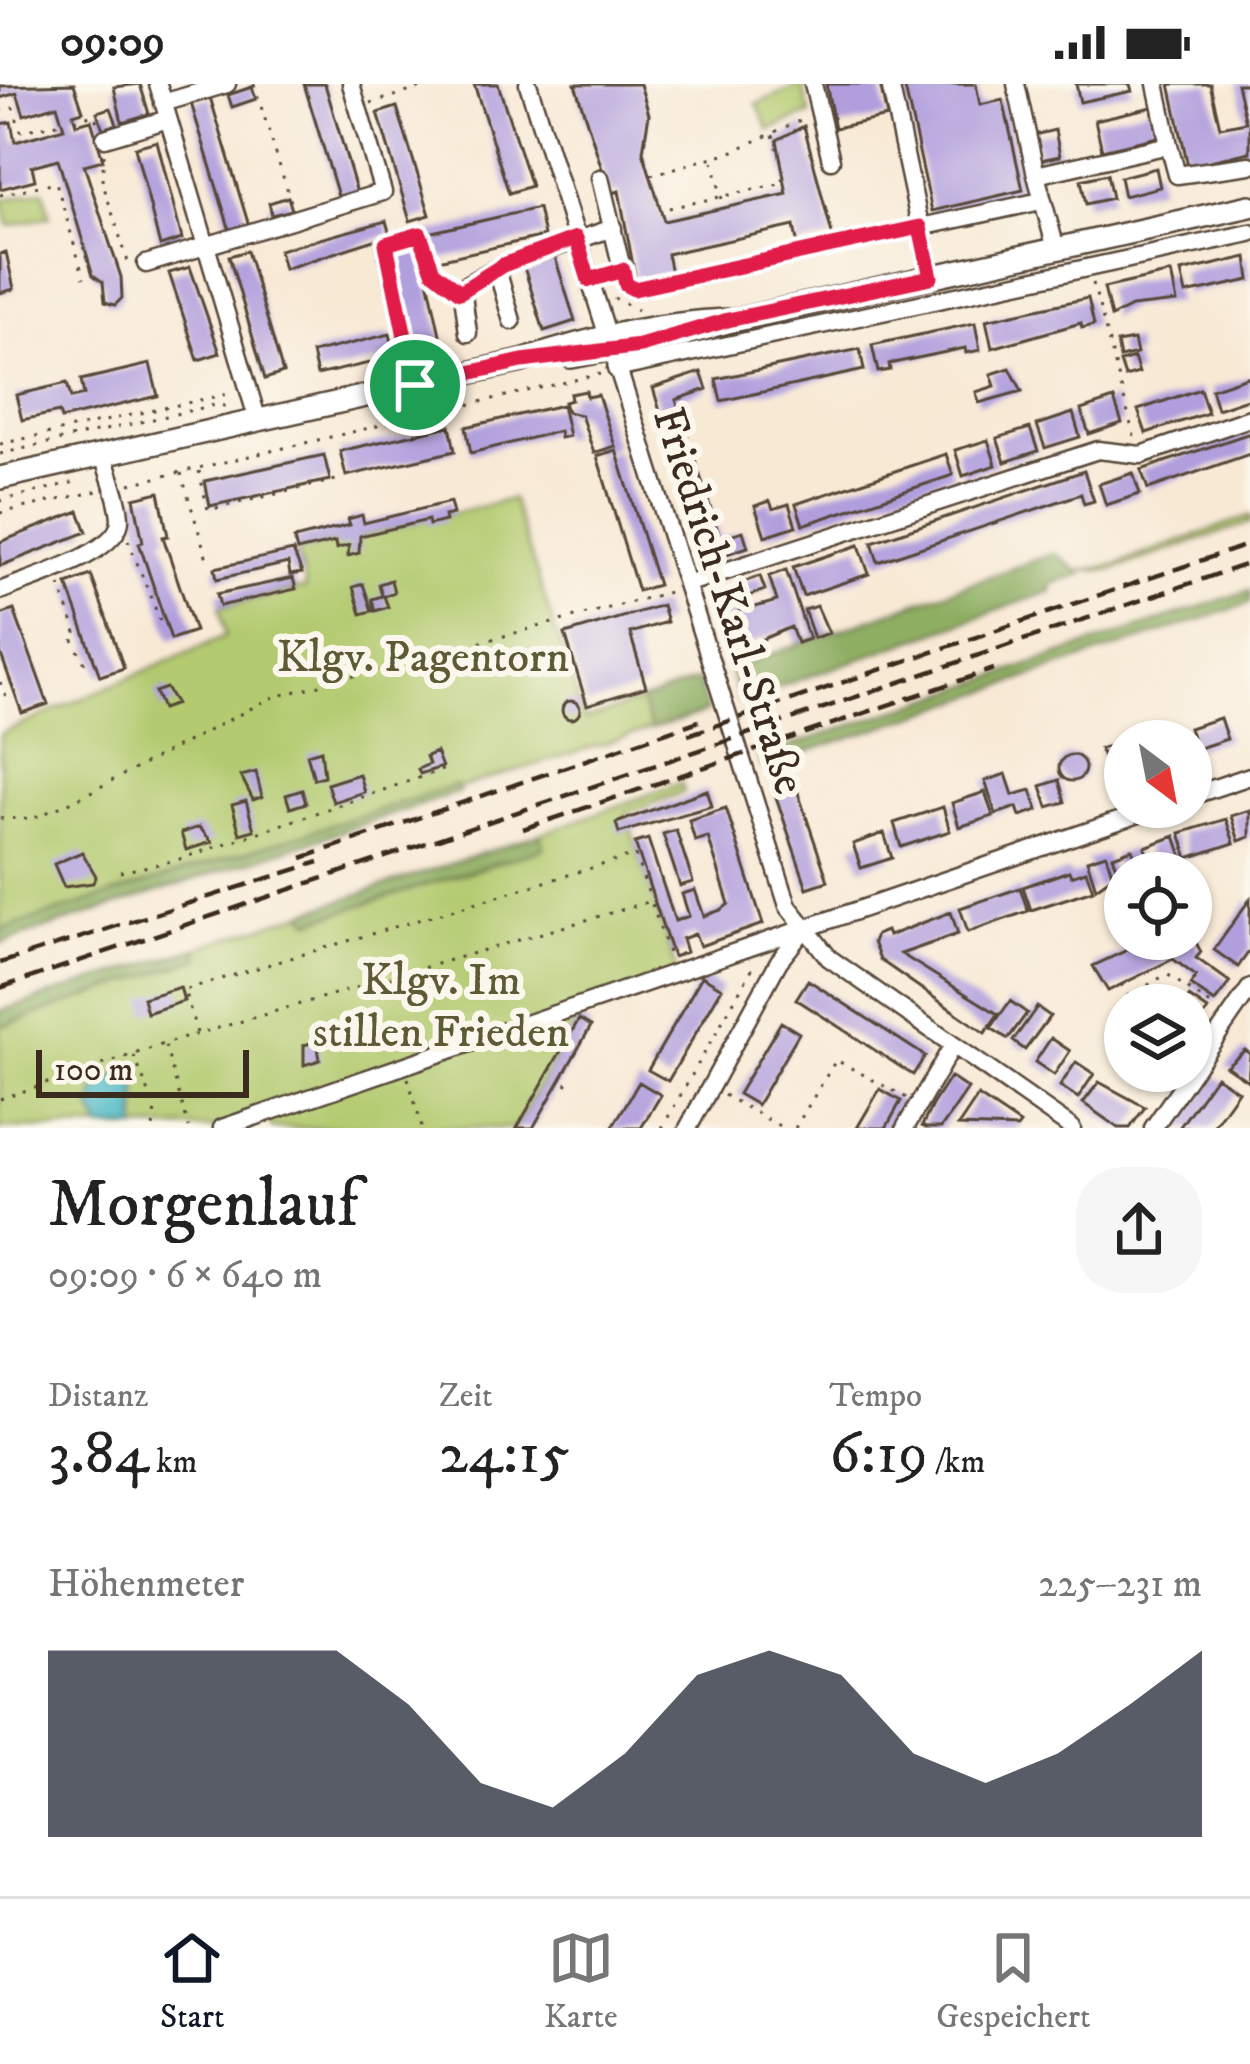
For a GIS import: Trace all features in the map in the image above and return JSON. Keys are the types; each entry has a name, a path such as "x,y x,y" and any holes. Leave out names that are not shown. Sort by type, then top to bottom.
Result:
{"main road":[{"path":"0,478 522,361 615,356 685,322 728,320 1250,206"}],"street":[{"path":"158,84 258,421"},
{"path":"105,138 227,84"},
{"path":"139,266 382,192 351,84"},
{"name":"Friedrich-Karl-Straße","path":"528,84 788,906 804,930"},
{"path":"813,84 831,160"},
{"path":"890,84 931,277"},
{"path":"1016,84 1041,201 1057,249"},
{"path":"1156,84 1177,176 1250,165"},
{"path":"1036,176 1169,145"},
{"path":"600,178 626,285 634,289 1041,201"},
{"path":"460,292 503,265 613,228"},
{"path":"615,356 1090,269 1250,233"},
{"path":"415,385 386,244 420,234 433,271 460,292 468,333"},
{"path":"503,265 498,273 512,321"},
{"path":"589,280 623,270"},
{"path":"686,584 1098,449 1141,455 1250,418"},
{"path":"0,590 100,550 120,522 103,454"},
{"path":"1212,789 1250,776"},
{"path":"221,1128 1104,826"},
{"path":"804,930 830,958 1072,1128"},
{"path":"688,1128 779,961 804,930"},
{"path":"1153,1128 1250,988"},
{"path":"905,1128 953,1045"}],"path":[{"path":"254,84 290,197"},
{"path":"358,107 435,84"},
{"path":"0,111 13,107 22,130 63,123"},
{"path":"651,176 713,159 819,110"},
{"path":"75,120 93,114 105,138 100,171 139,266"},
{"path":"669,208 784,183 772,133"},
{"path":"713,159 724,208"},
{"path":"0,195 56,182 84,278"},
{"path":"1090,269 1116,382 1141,455"},
{"path":"0,513 199,469 615,356"},
{"path":"0,444 233,393"},
{"path":"0,454 220,404 258,421"},
{"path":"125,416 127,425"},
{"path":"199,469 208,510 336,480"},
{"path":"181,473 208,562"},
{"path":"120,522 161,623 166,622"},
{"path":"136,561 144,559"},
{"path":"57,567 76,633 71,636 85,664"},
{"path":"0,818 32,819 73,801 271,698 686,584"},
{"path":"0,682 7,699"},
{"path":"120,872 177,860 451,767"},
{"path":"198,1034 184,990 635,855 674,972"},
{"path":"0,1099 164,1044 651,901"},
{"path":"662,1128 768,939"},
{"path":"1150,984 1167,974 1181,984"},
{"path":"1212,1006 1229,1018"},
{"path":"164,1044 190,1128"},
{"path":"133,1054 155,1108 153,1128"},
{"path":"795,1128 836,1060 919,1105"},
{"path":"404,1065 422,1128"},
{"path":"712,1088 783,1128"}],"green space":[{"path":"802,84 810,114 769,130 757,104"},
{"path":"44,190 50,216 9,226 2,200"},
{"name":"Klgv. Pagentorn","path":"512,499 585,720 641,701 651,729 0,930 0,734 226,636 220,607 306,588 297,551"},
{"path":"1250,516 1250,523 1112,570 1079,571 1114,565"},
{"path":"1055,553 1082,574 1050,585 1052,591 739,701 730,669"},
{"path":"1250,590 1250,603 762,767 758,757"},
{"path":"698,680 707,712 651,729 641,701"},
{"name":"Klgv. Im stillen Frieden","path":"681,783 684,792 626,813 678,976 584,1009 515,1128 272,1128 268,1119 243,1128 0,1128 0,1027 199,958 197,948 303,913 311,921 544,848 540,834"},
{"path":"456,785 459,792 0,944 0,930"},
{"path":"540,834 544,848 310,921 303,913"},
{"path":"197,948 200,958 0,1027 0,1011"}],"water":[{"path":"119,1076 137,1086 137,1128 101,1128 91,1108 100,1079"}],"building":[{"path":"74,84 83,111 73,114 76,124 91,120 103,160 84,165 121,277 122,298 115,305 105,302 103,282 93,275 58,159 32,166 35,180 0,189 0,124 11,122 15,142 64,128 57,105 24,115 17,93 0,98 0,86"},
{"path":"140,84 149,114 122,122 114,87"},
{"path":"304,84 325,84 357,193 339,199"},
{"path":"474,84 498,84 531,186 509,193"},
{"path":"575,84 640,84 649,114 643,151 664,221 787,194 777,140 804,126 833,238 798,246 794,226 667,254 671,273 636,281 619,191 610,194"},
{"path":"826,84 880,84 887,117 835,128"},
{"path":"904,84 976,84 980,105 1003,100 1023,190 932,211"},
{"path":"1076,84 1130,84 1132,91 1080,102"},
{"path":"1170,84 1210,84 1220,127 1246,122 1237,84 1250,84 1250,152 1188,166"},
{"path":"252,87 256,99 232,107 228,95"},
{"path":"210,97 249,226 230,231 191,103"},
{"path":"397,107 430,215 410,221 378,113"},
{"path":"1152,107 1158,137 1102,150 1095,120"},
{"path":"111,108 117,124 103,129 97,112"},
{"path":"1055,130 1060,156 1040,160 1034,135"},
{"path":"157,141 182,239 160,246 135,147"},
{"path":"1156,168 1160,187 1124,196 1120,177"},
{"path":"1107,174 1112,198 1086,204 1081,180"},
{"path":"288,197 292,210 272,215 269,203"},
{"path":"538,208 544,236 434,261 428,233"},
{"path":"386,221 390,235 284,269 279,250"},
{"path":"419,238 444,353 417,359 392,244"},
{"path":"247,251 283,373 265,379 229,256"},
{"path":"6,252 14,289 0,293 0,254"},
{"path":"554,254 575,321 544,331 523,264"},
{"path":"1247,257 1250,280 1186,294 1181,272"},
{"path":"190,267 220,353 198,360 169,273"},
{"path":"1171,273 1177,302 1131,307 1111,317 1104,288"},
{"path":"1088,298 1094,325 1082,328 1081,323 992,348 986,320"},
{"path":"975,323 980,350 966,353 965,348 889,364 890,370 878,372 872,345"},
{"path":"390,334 396,357 317,375 312,353"},
{"path":"1134,340 1137,354 1120,358 1117,343"},
{"path":"860,349 864,370 721,401 716,379"},
{"path":"1134,358 1139,373 1125,377 1120,362"},
{"path":"150,364 158,396 61,419 59,412 22,420 16,395 67,383 71,398 84,395 81,380"},
{"path":"1010,368 1022,391 979,403 976,392 995,386 991,374"},
{"path":"701,372 707,389 676,400 720,538 743,531 748,547 705,561 653,388"},
{"path":"1250,376 1250,398 1217,409 1211,389"},
{"path":"1200,389 1208,413 1146,433 1138,410"},
{"path":"586,391 587,397 598,395 615,446 594,453 581,415 567,412 564,402 571,400 570,394"},
{"path":"1114,399 1122,423 1089,434 1081,410"},
{"path":"562,405 569,436 560,438 559,431 471,453 466,427"},
{"path":"1073,413 1080,437 1045,448 1037,425"},
{"path":"450,426 455,451 346,476 340,451"},
{"path":"1030,428 1038,451 1005,462 997,438"},
{"path":"1250,433 1250,454 1148,489 1141,470"},
{"path":"988,440 996,465 963,476 955,450"},
{"path":"616,450 658,585 638,591 597,456"},
{"path":"946,454 953,475 803,525 796,504"},
{"path":"324,455 330,480 210,506 205,481"},
{"path":"1084,471 1094,501 1084,504 1081,494 878,562 872,542"},
{"path":"1133,473 1140,494 1106,505 1099,484"},
{"path":"159,492 168,536 163,537 195,631 171,639 139,543 143,542 134,498"},
{"path":"770,501 773,509 789,504 796,526 765,536 755,506"},
{"path":"450,502 453,514 444,516 445,521 429,525 428,520 360,536 359,553 348,556 349,545 336,549 335,542 297,551 294,539 350,525 348,519 362,515 364,523"},
{"path":"79,511 87,532 0,566 0,542"},
{"path":"859,545 869,574 803,596 793,567"},
{"path":"293,551 302,573 290,575 288,563 217,579 215,568"},
{"path":"786,570 809,639 797,643 791,627 732,652 720,617 777,601 769,576"},
{"path":"91,575 124,668 100,676 67,584"},
{"path":"760,576 765,590 747,597 743,582"},
{"path":"293,578 296,589 220,606 217,594"},
{"path":"391,580 394,592 384,596 388,607 375,611 372,599 382,596 379,584"},
{"path":"363,584 372,611 361,614 353,587"},
{"path":"662,605 667,622 630,633 646,687 587,705 565,634"},
{"path":"817,606 829,633 814,638 804,610"},
{"path":"14,610 48,704 22,713 0,652 0,615"},
{"path":"166,688 176,704 162,709 155,692"},
{"path":"571,701 580,710 571,719 562,710"},
{"path":"1220,718 1227,739 1212,744 1212,721"},
{"path":"321,750 324,776 314,779 307,754"},
{"path":"436,752 442,767 420,774 418,769 429,764 426,756"},
{"path":"1072,755 1085,768 1072,781 1059,768"},
{"path":"256,772 262,797 253,800 241,776"},
{"path":"359,774 364,792 333,802 327,784"},
{"path":"1006,774 1013,795 1031,790 1038,810 1020,816 1017,807 996,814 985,781"},
{"path":"793,778 828,881 807,888 772,785"},
{"path":"1059,780 1065,802 1048,807 1041,786"},
{"path":"302,790 306,803 290,808 286,795"},
{"path":"707,790 712,806 619,833 616,823"},
{"path":"985,792 993,816 959,827 952,803"},
{"path":"246,801 254,830 240,834 232,805"},
{"path":"943,807 950,831 901,847 894,823"},
{"path":"726,808 763,924 700,946 695,934 682,939 686,952 673,957 635,843 648,839 675,921 689,916 682,894 695,890 704,916 721,910 729,904 708,837 695,841 689,820"},
{"path":"1250,810 1250,837 1239,841 1231,816"},
{"path":"1226,819 1234,843 1206,852 1186,852 1180,833 1212,828 1212,823"},
{"path":"199,827 212,842 186,850 181,833"},
{"path":"676,830 693,882 680,886 663,834"},
{"path":"884,833 892,858 861,868 853,844"},
{"path":"1175,836 1181,852 1147,852 1145,847"},
{"path":"82,852 96,876 93,883 64,887 54,864"},
{"path":"1104,855 1104,882 1096,888 1087,860"},
{"path":"1069,871 1071,876 1086,871 1093,890 1031,910 1023,887"},
{"path":"1020,888 1028,911 968,932 960,908"},
{"path":"1250,899 1250,950 1238,967 1214,950"},
{"path":"951,912 958,934 901,954 998,1014 985,1033 880,960 873,942 886,931 888,936"},
{"path":"1106,960 1171,960 1122,984 1104,984 1093,966"},
{"path":"1174,960 1199,960 1230,982 1215,1002 1212,984 1191,984 1196,976"},
{"path":"702,976 722,988 668,1081 648,1070"},
{"path":"808,980 925,1056 913,1075 796,999"},
{"path":"180,987 184,1001 147,1013 143,998"},
{"path":"1010,1001 1027,1013 1008,1039 991,1028"},
{"path":"1037,1007 1050,1016 1025,1050 1013,1041"},
{"path":"579,1019 591,1026 533,1128 517,1128"},
{"path":"781,1022 799,1033 757,1105 738,1094"},
{"path":"1051,1038 1070,1051 1054,1075 1035,1062"},
{"path":"317,1041 320,1060 304,1065 304,1045"},
{"path":"1245,1050 1250,1054 1248,1081 1226,1066"},
{"path":"1076,1062 1094,1074 1078,1098 1060,1086"},
{"path":"1216,1076 1238,1091 1212,1128 1179,1128 1205,1092 1212,1092"},
{"path":"950,1077 968,1089 941,1128 922,1126 932,1105"},
{"path":"639,1082 661,1095 641,1128 612,1128"},
{"path":"1099,1082 1104,1092 1117,1092 1145,1107 1130,1128 1118,1128 1083,1103"},
{"path":"880,1089 901,1101 886,1128 857,1128"},
{"path":"978,1096 1020,1124 1017,1128 958,1126"}],"railway":[{"path":"688,735 1250,544"},
{"path":"0,988 1250,563"},
{"path":"523,829 994,669"},
{"path":"302,858 699,721"},
{"path":"0,963 319,862"}],"route":[{"path":"920,227 931,277 728,320 640,346 522,361 415,385 386,244 390,241 420,234 433,271 445,285 460,292 503,265 576,238 589,280 623,270 626,285 634,289 920,227"}]}
